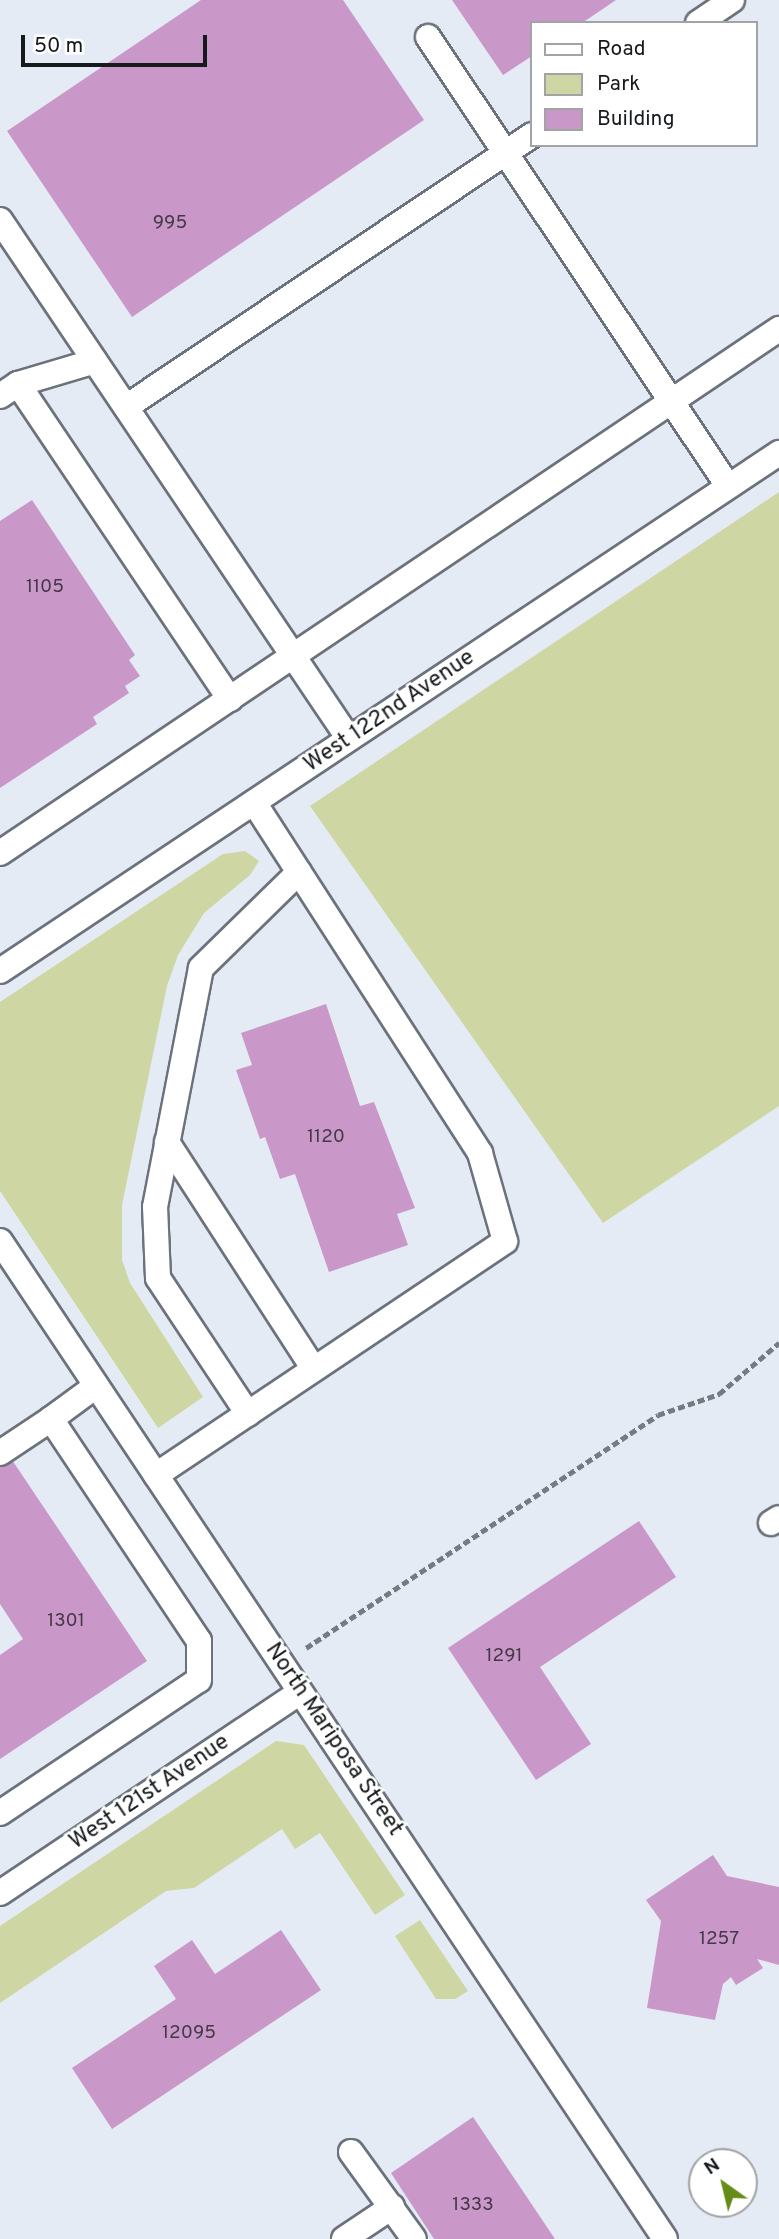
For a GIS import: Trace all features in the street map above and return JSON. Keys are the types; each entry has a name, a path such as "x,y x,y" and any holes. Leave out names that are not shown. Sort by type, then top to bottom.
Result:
{"street":[{"path":"701,21 732,0"},
{"path":"428,37 728,486"},
{"path":"126,407 530,136"},
{"path":"0,220 349,739"},
{"path":"0,853 779,329"},
{"path":"95,361 9,390 230,699"},
{"name":"West 122nd Avenue","path":"1,969 779,453"},
{"path":"156,1475 505,1241 480,1153 254,802"},
{"path":"248,1414 158,1278 155,1207 201,968 299,873"},
{"path":"167,1142 314,1369"},
{"name":"North Mariposa Street","path":"0,1241 665,2239"},
{"path":"0,1453 96,1386"},
{"path":"0,1814 199,1680 199,1641 51,1419"},
{"name":"West 121st Avenue","path":"0,1893 300,1692"},
{"path":"351,2152 414,2239"},
{"path":"345,2239 391,2207"}],"path":[{"path":"306,1648 657,1415 719,1394 779,1343"}],"green space":[{"path":"779,492 779,1106 603,1223 310,806"},
{"path":"245,851 259,861 250,875 204,913 178,955 167,986 122,1205 122,1260 130,1283 203,1397 158,1428 0,1191 0,1002 223,854"},
{"path":"276,1741 304,1745 405,1895 375,1915 320,1833 295,1849 282,1829 194,1888 166,1891 0,2003 0,1926"},
{"path":"420,1920 468,1991 455,1999 436,1999 395,1936"}],"building":[{"path":"201,0 343,0 424,120 132,317 7,131"},
{"path":"452,0 616,0 585,21 530,21 530,57 503,75"},
{"path":"32,500 135,655 129,660 140,676 125,686 129,693 93,717 97,724 0,788 0,521"},
{"path":"326,1004 360,1106 374,1102 415,1208 397,1214 408,1245 329,1272 295,1174 280,1179 265,1137 260,1139 236,1070 252,1065 241,1033"},
{"path":"10,1457 147,1661 0,1759 0,1655 23,1639 0,1604 0,1463"},
{"path":"639,1521 676,1577 540,1667 591,1744 536,1780 448,1648"},
{"path":"713,1855 727,1876 779,1887 779,1965 757,1959 763,1968 736,1985 731,1977 723,1984 715,2020 647,2008 661,1921 646,1900"},
{"path":"281,1930 321,1990 112,2129 72,2068 176,1999 154,1966 192,1940 215,1974"},
{"path":"473,2117 555,2239 434,2239 391,2173"}]}
